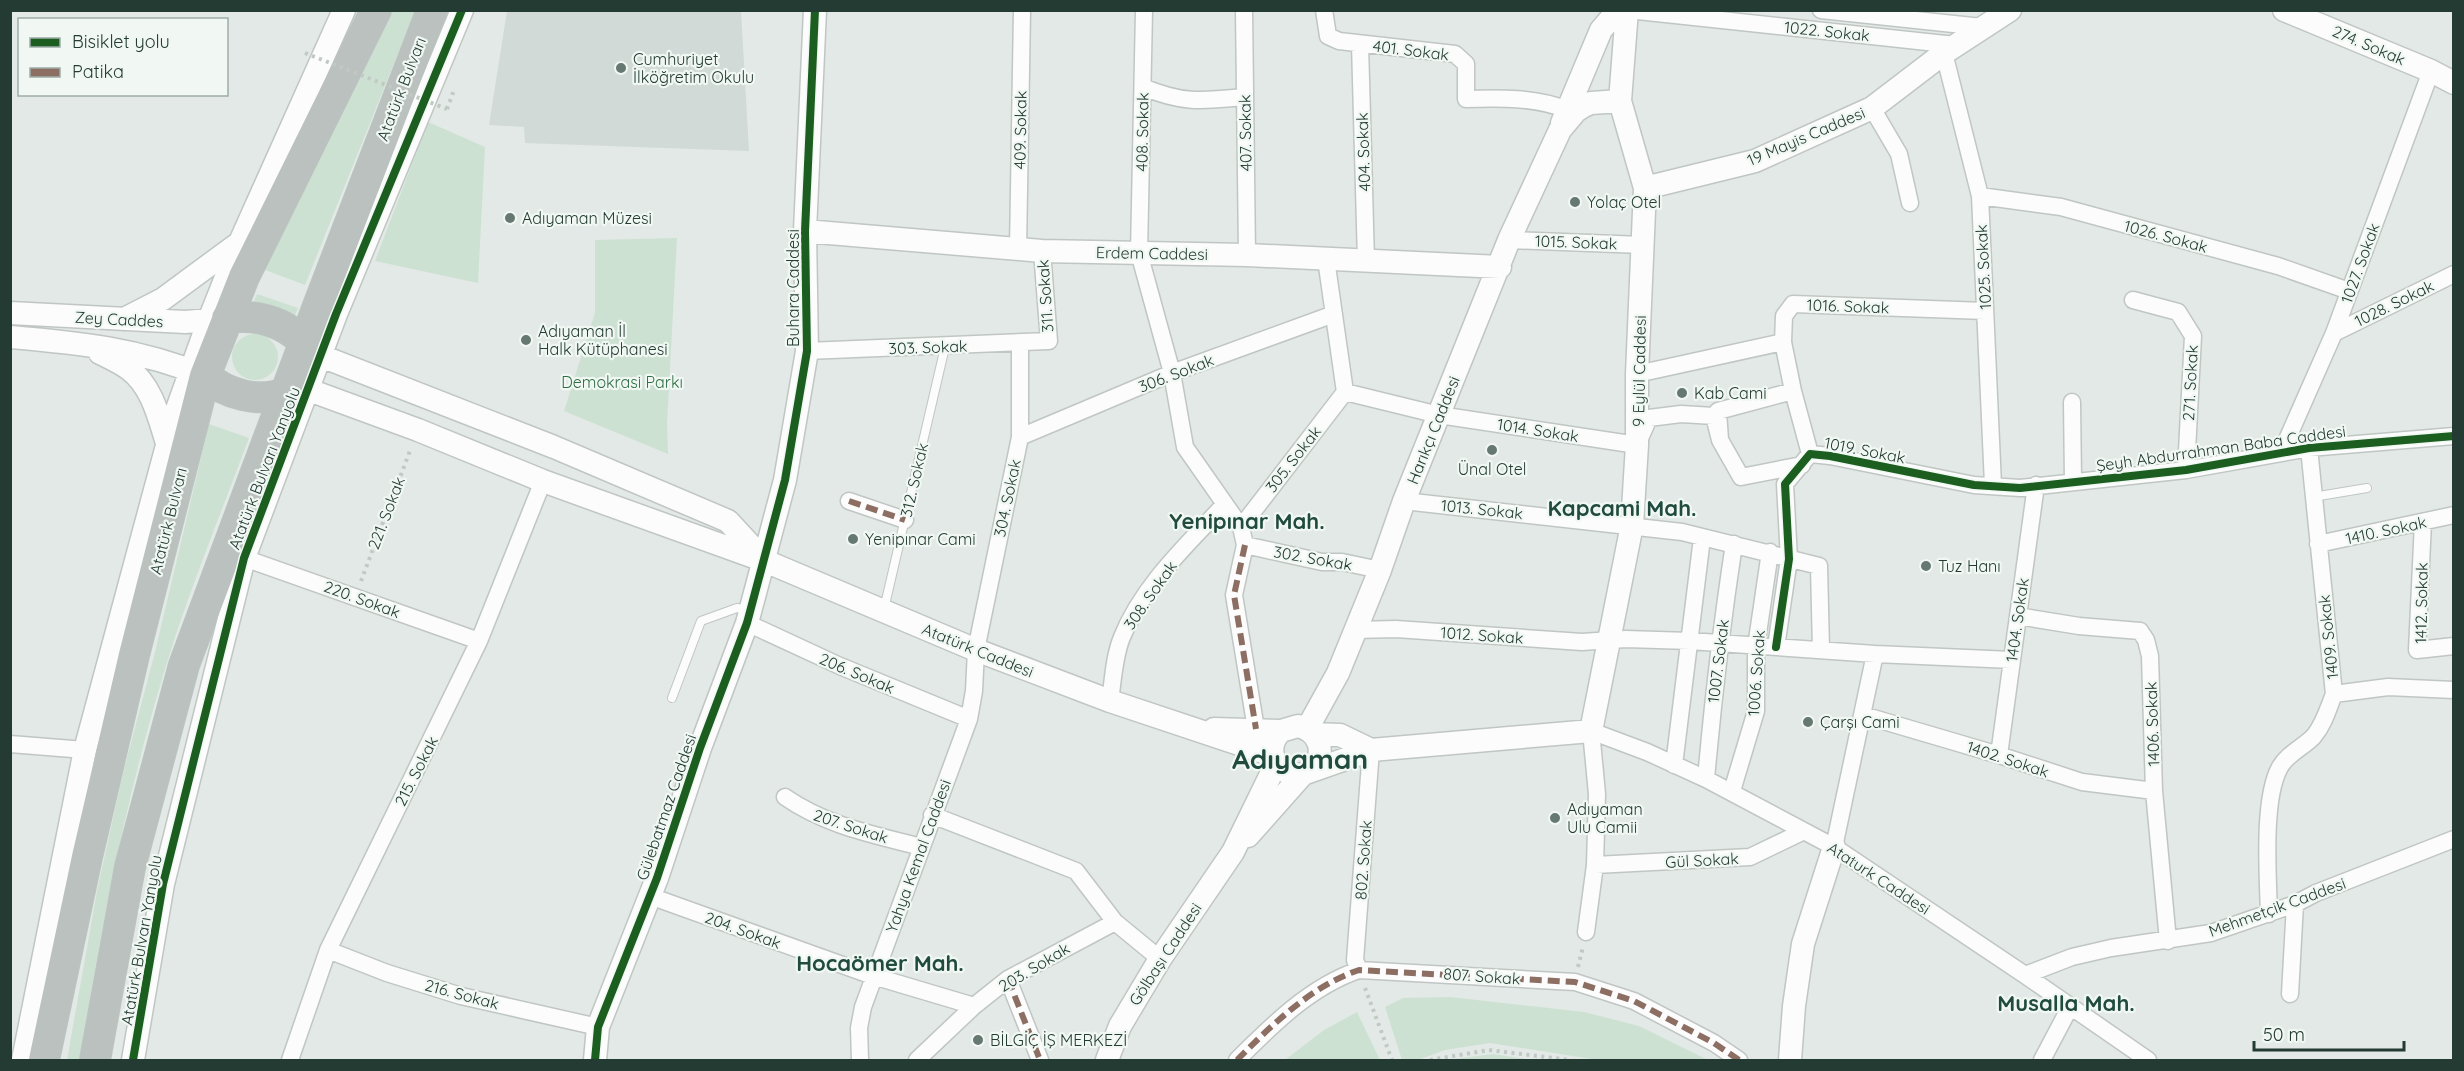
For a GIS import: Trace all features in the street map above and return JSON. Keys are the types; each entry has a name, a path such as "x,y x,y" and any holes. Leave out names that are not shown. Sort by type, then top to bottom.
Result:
{"highway":[{"name":"Atatürk Bulvarı","path":"45,1060 97,812 198,373 218,319 244,277 376,10"},
{"name":"Atatürk Bulvarı","path":"95,1060 130,867 184,666 297,391 432,10"},
{"path":"218,319 257,317 273,322 296,334 312,349"},
{"path":"198,373 225,389 247,396 263,397 297,391"}],"main road":[{"path":"218,319 240,243 344,10"},
{"path":"462,10 336,314 312,349 554,447 728,521 765,561"},
{"name":"Buhara Caddesi","path":"765,561 785,480 807,351 805,231 815,10"},
{"name":"Harıkçı Caddesi","path":"1310,731 1338,673 1380,570 1404,501 1509,240 1601,30 1618,10"},
{"name":"9 Eylül Caddesi","path":"1591,731 1632,525 1637,445 1637,374 1645,188 1620,101 1628,10"},
{"name":"19 Mayis Caddesi","path":"1645,188 1755,161 1872,108 1950,49 2010,10"},
{"name":"274. Sokak","path":"2284,10 2431,71 2454,83"},
{"name":"Harıkçı Caddesi","path":"1563,120 1591,103 1620,101"},
{"name":"Erdem Caddesi","path":"805,231 1042,251 1247,255 1500,267"},
{"path":"123,320 163,299 240,243"},
{"name":"Zey Caddes","path":"10,313 185,322 218,319"},
{"name":"Zey Caddes","path":"10,337 81,343 148,355 198,373"},
{"path":"81,343 129,369 137,377 155,405 167,443"},
{"path":"23,1060 34,995 85,750 167,443 198,373"},
{"name":"Atatürk Caddesi","path":"297,391 418,430 543,481 765,561 976,650 1110,701 1194,728 1274,760"},
{"name":"Atatürk Bulvarı Yanyolu","path":"133,1060 163,884 244,558 297,391"},
{"name":"Gülebatmaz Caddesi","path":"595,1060 598,1028 650,896 700,748 749,616 765,561"},
{"path":"1371,750 1340,735 1310,731 1294,726 1281,731 1273,742 1274,760 1290,774 1307,772 1371,750 1591,731"},
{"name":"Atatürk Caddesi","path":"1194,728 1281,731"},
{"path":"1307,772 1317,763 1320,750 1310,731"},
{"name":"Gölbaşı Caddesi","path":"1233,852 1274,760"},
{"name":"Gölbaşı Caddesi","path":"1107,1060 1120,1026 1160,959 1233,852 1307,772"},
{"path":"1790,1060 1794,1006 1803,944 1834,847"}],"street":[{"name":"409. Sokak","path":"1018,249 1022,10"},
{"name":"408. Sokak","path":"1144,10 1139,253 1172,374 1185,447 1241,527"},
{"name":"407. Sokak","path":"1244,10 1247,255"},
{"path":"1324,10 1328,36 1339,41 1360,44"},
{"name":"1022. Sokak","path":"1628,10 1950,49"},
{"name":"1022. Sokak","path":"1821,10 1982,27"},
{"name":"401. Sokak","path":"1360,44 1455,54 1466,64 1466,99 1499,98 1555,106 1563,120"},
{"name":"404. Sokak","path":"1360,44 1365,261"},
{"name":"1025. Sokak","path":"1950,49 1980,196 1993,485"},
{"name":"1027. Sokak","path":"2282,452 2334,333 2431,71"},
{"path":"1143,87 1163,96 1194,102 1245,97"},
{"path":"1872,108 1899,154 1910,203"},
{"name":"1026. Sokak","path":"1980,196 2061,207 2278,266 2349,291"},
{"name":"1015. Sokak","path":"1509,240 1643,245"},
{"name":"311. Sokak","path":"1042,251 1049,341"},
{"path":"1326,259 1345,392 1439,415"},
{"name":"1028. Sokak","path":"2334,333 2454,274"},
{"name":"271. Sokak","path":"2133,300 2178,312 2193,336 2186,470"},
{"name":"1016. Sokak","path":"1783,342 1784,316 1793,304 1985,311"},
{"name":"306. Sokak","path":"1020,437 1172,374 1334,314"},
{"name":"303. Sokak","path":"807,351 1049,341"},
{"path":"1637,374 1783,342 1806,459 1785,484 1789,560 1776,647"},
{"name":"304. Sokak","path":"976,650 1020,437 1020,343"},
{"path":"1720,440 1718,411 1793,391"},
{"name":"305. Sokak","path":"1241,527 1345,392"},
{"path":"2072,402 2073,481"},
{"path":"1637,445 1649,418 1681,414 1714,416 1720,440"},
{"name":"1014. Sokak","path":"1439,415 1637,445"},
{"name":"Şeyh Abdurrahman Baba Caddesi","path":"1993,485 2019,488 2186,470 2309,448 2454,436"},
{"name":"1019. Sokak","path":"1720,440 1741,477 1806,459 1830,456 1974,485 1993,485"},
{"name":"1409. Sokak","path":"2269,914 2267,828 2280,767 2295,749 2313,737 2324,720 2334,694 2312,497 2309,448"},
{"name":"215. Sokak","path":"290,1060 328,950 479,641 543,481"},
{"name":"1404. Sokak","path":"1999,755 2036,485"},
{"path":"849,501 905,520"},
{"name":"1013. Sokak","path":"1404,501 1682,532 1819,566 1821,650"},
{"name":"308. Sokak","path":"1110,701 1120,639 1134,613 1161,573 1224,505"},
{"name":"1410. Sokak","path":"2318,544 2454,515"},
{"name":"1412. Sokak","path":"2423,522 2417,650 2454,646"},
{"path":"1241,527 1245,545 1234,595 1256,729"},
{"path":"1674,765 1702,538"},
{"name":"1007. Sokak","path":"1706,779 1713,700 1720,663 1719,643 1734,544"},
{"name":"302. Sokak","path":"1245,545 1322,562 1342,562 1380,570"},
{"name":"1006. Sokak","path":"1732,791 1756,711 1756,647 1770,552"},
{"name":"220. Sokak","path":"244,558 479,641"},
{"name":"206. Sokak","path":"749,616 840,666 969,718"},
{"name":"1406. Sokak","path":"2018,616 2079,626 2140,631 2146,640 2150,656 2154,791 2168,941"},
{"name":"1012. Sokak","path":"1355,630 1396,629 1582,642 1689,641 1756,647 2012,660"},
{"name":"Yahya Kemal Caddesi","path":"860,1060 859,1028 873,976 969,718 974,691 976,650"},
{"path":"1834,847 1875,654"},
{"path":"2334,694 2388,687 2454,690"},
{"name":"1402. Sokak","path":"1863,715 2082,782 2154,791"},
{"path":"1586,932 1595,866 1597,794 1591,731"},
{"name":"Ataturk Caddesi","path":"1591,731 1647,752 1732,791 1834,847 2148,1060"},
{"path":"10,744 85,750"},
{"name":"802. Sokak","path":"1359,970 1355,960 1371,750"},
{"name":"207. Sokak","path":"785,797 807,812 844,827 921,847"},
{"path":"932,815 1076,871 1115,922 1160,959"},
{"name":"Gül Sokak","path":"1595,866 1750,857 1803,831"},
{"name":"Mehmetçik Caddesi","path":"2025,975 2072,957 2111,948 2211,933 2295,904 2454,839"},
{"name":"204. Sokak","path":"650,896 873,976 974,1006"},
{"path":"2290,994 2295,904"},
{"name":"203. Sokak","path":"917,1060 974,1006 1008,979 1115,922"},
{"name":"216. Sokak","path":"328,950 387,973 461,996 598,1028"},
{"name":"807. Sokak","path":"1237,1060 1289,1011 1320,988 1345,974 1359,970 1575,982 1634,1001 1714,1042 1739,1060"},
{"path":"1008,979 1040,1060"},
{"path":"2042,1060 2070,1007"}],"lane":[{"name":"312. Sokak","path":"883,612 945,347"},
{"path":"2312,497 2367,488"},
{"path":"672,698 701,621 737,608 749,616"}],"path":[{"path":"305,52 447,109"},
{"path":"1575,982 1586,932"},
{"path":"1359,970 1392,1060"},
{"path":"1430,1060 1489,1050 1570,1060"}],"shaded area":[{"name":"Cumhuriyet İlköğretim Okulu","path":"507,11 741,11 749,151 525,143 524,127 489,125"}],"green space":[{"path":"392,11 415,11 305,285 265,270"},
{"path":"428,122 485,147 478,283 375,261"},
{"name":"Demokrasi Parkı","path":"677,238 667,424 668,454 564,411 595,313 595,240"},
{"path":"257,294 298,308 293,320 252,306"},
{"path":"255,334 271,341 278,357 271,373 255,380 239,373 232,357 239,341"},
{"path":"209,424 249,438 187,601 154,706 117,856 80,1060 67,1060 97,891 123,773 155,652"},
{"path":"1450,997 1584,1012 1639,1026 1708,1060 1598,1060 1490,1043 1445,1050 1418,1060 1402,1060 1385,1007 1403,998"},
{"path":"1357,1012 1380,1060 1285,1060 1324,1030"},
{"path":"1493,1054 1533,1060 1447,1060"}],"marked path":[{"path":"849,501 905,520"},
{"path":"1245,545 1234,595 1256,729"},
{"path":"1237,1060 1278,1020 1309,996 1341,977 1359,970 1575,982 1634,1001 1714,1043 1739,1060"},
{"path":"1008,979 1040,1060"}],"cycle path":[{"path":"133,1060 163,884 244,558 336,314 462,10"},
{"path":"595,1060 598,1027 657,878 700,748 747,623 785,480 807,351 805,231 815,10"},
{"path":"1776,647 1789,559 1785,484 1810,454 1974,485 2020,488 2186,470 2309,448 2454,436"}],"place":[{"name":"Cumhuriyet İlköğretim Okulu","path":"621,68"},
{"name":"Yolaç Otel","path":"1575,202"},
{"name":"Adıyaman Müzesi","path":"510,218"},
{"name":"Adıyaman İl Halk Kütüphanesi","path":"526,340"},
{"name":"Kab Cami","path":"1682,393"},
{"name":"Ünal Otel","path":"1492,450"},
{"name":"Yenipınar Cami","path":"853,539"},
{"name":"Tuz Hanı","path":"1926,566"},
{"name":"Çarşı Cami","path":"1808,722"},
{"name":"Adıyaman Ulu Camii","path":"1555,818"},
{"name":"BİLGİÇ İŞ MERKEZİ","path":"978,1040"}],"district":[{"name":"Kapcami Mah.","path":"1622,508"},
{"name":"Yenipınar Mah.","path":"1247,521"},
{"name":"Adıyaman","path":"1300,759"},
{"name":"Hocaömer Mah.","path":"880,963"},
{"name":"Musalla Mah.","path":"2066,1003"}]}
